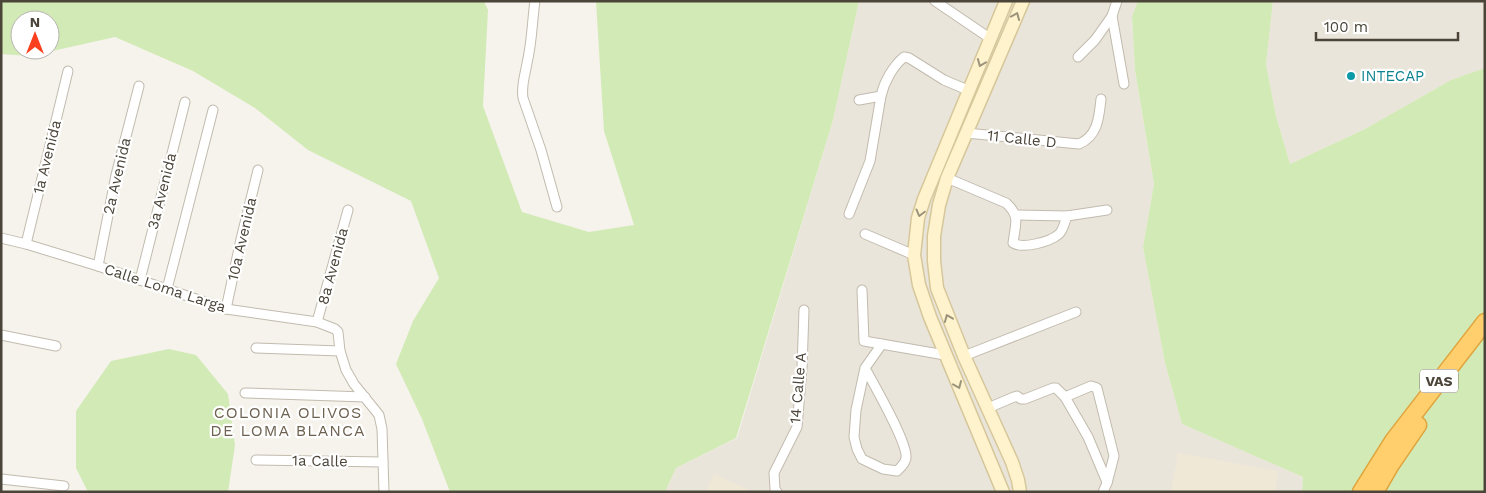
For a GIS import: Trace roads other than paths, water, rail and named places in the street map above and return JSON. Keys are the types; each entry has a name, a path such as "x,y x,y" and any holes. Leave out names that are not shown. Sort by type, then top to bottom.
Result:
{"highway":[{"name":"VAS","path":"1361,492 1385,464 1485,322"},
{"name":"VAS","path":"1398,444 1485,338"},
{"name":"VAS","path":"1375,492 1385,464"}],"street":[{"path":"535,1 527,63 521,89 522,98 541,150 557,207"},
{"path":"935,1 991,39"},
{"path":"1003,492 930,318 919,285 914,255 918,218 924,199 1006,1"},
{"path":"1020,492 1012,462 964,356 937,288 934,236 939,205 947,178 1022,1"},
{"path":"1078,57 1095,40 1112,16 1116,1"},
{"path":"1112,16 1124,84"},
{"path":"849,214 870,161 883,87 897,62 904,57 909,58 944,80 970,91"},
{"name":"1a Avenida","path":"26,244 68,71"},
{"name":"2a Avenida","path":"98,266 116,175 139,86"},
{"path":"859,100 881,96"},
{"name":"11 Calle D","path":"966,133 1079,144 1090,138 1095,130 1099,119 1101,99"},
{"name":"3a Avenida","path":"140,280 184,102"},
{"path":"167,289 213,110"},
{"path":"942,155 954,160"},
{"name":"10a Avenida","path":"226,309 258,170"},
{"path":"947,178 1006,203 1016,215 1012,243 1017,246 1047,241 1060,234 1067,216"},
{"name":"8a Avenida","path":"317,322 348,210"},
{"path":"1016,215 1067,216 1107,210"},
{"path":"866,234 914,255"},
{"name":"Calle Loma Larga","path":"1,238 98,266 226,309 317,322 330,327"},
{"path":"862,290 864,341 945,355"},
{"name":"14 Calle A","path":"777,492 775,489 774,473 797,427 804,310"},
{"path":"964,356 1076,312"},
{"name":"8a Avenida","path":"330,327 338,332 340,351 346,370 354,384 378,415 382,429 384,492"},
{"path":"1,335 56,346"},
{"path":"866,368 904,443 906,458 903,466 897,471 883,469 862,459 856,449 854,437 856,410 866,368 882,344"},
{"path":"256,348 340,351"},
{"path":"1065,397 1091,386 1097,388 1114,456 1103,492"},
{"path":"988,408 1017,396 1025,399 1056,388 1065,397 1088,437 1107,483"},
{"path":"245,393 365,397"},
{"path":"985,450 1003,444"},
{"name":"1a Calle","path":"256,460 383,462"},
{"path":"1,478 64,486"},
{"path":"16,481 16,492"}],"place":[{"name":"INTECAP","path":"1351,76"}],"district":[{"name":"COLONIA OLIVOS DE LOMA BLANCA","path":"288,421"}]}
